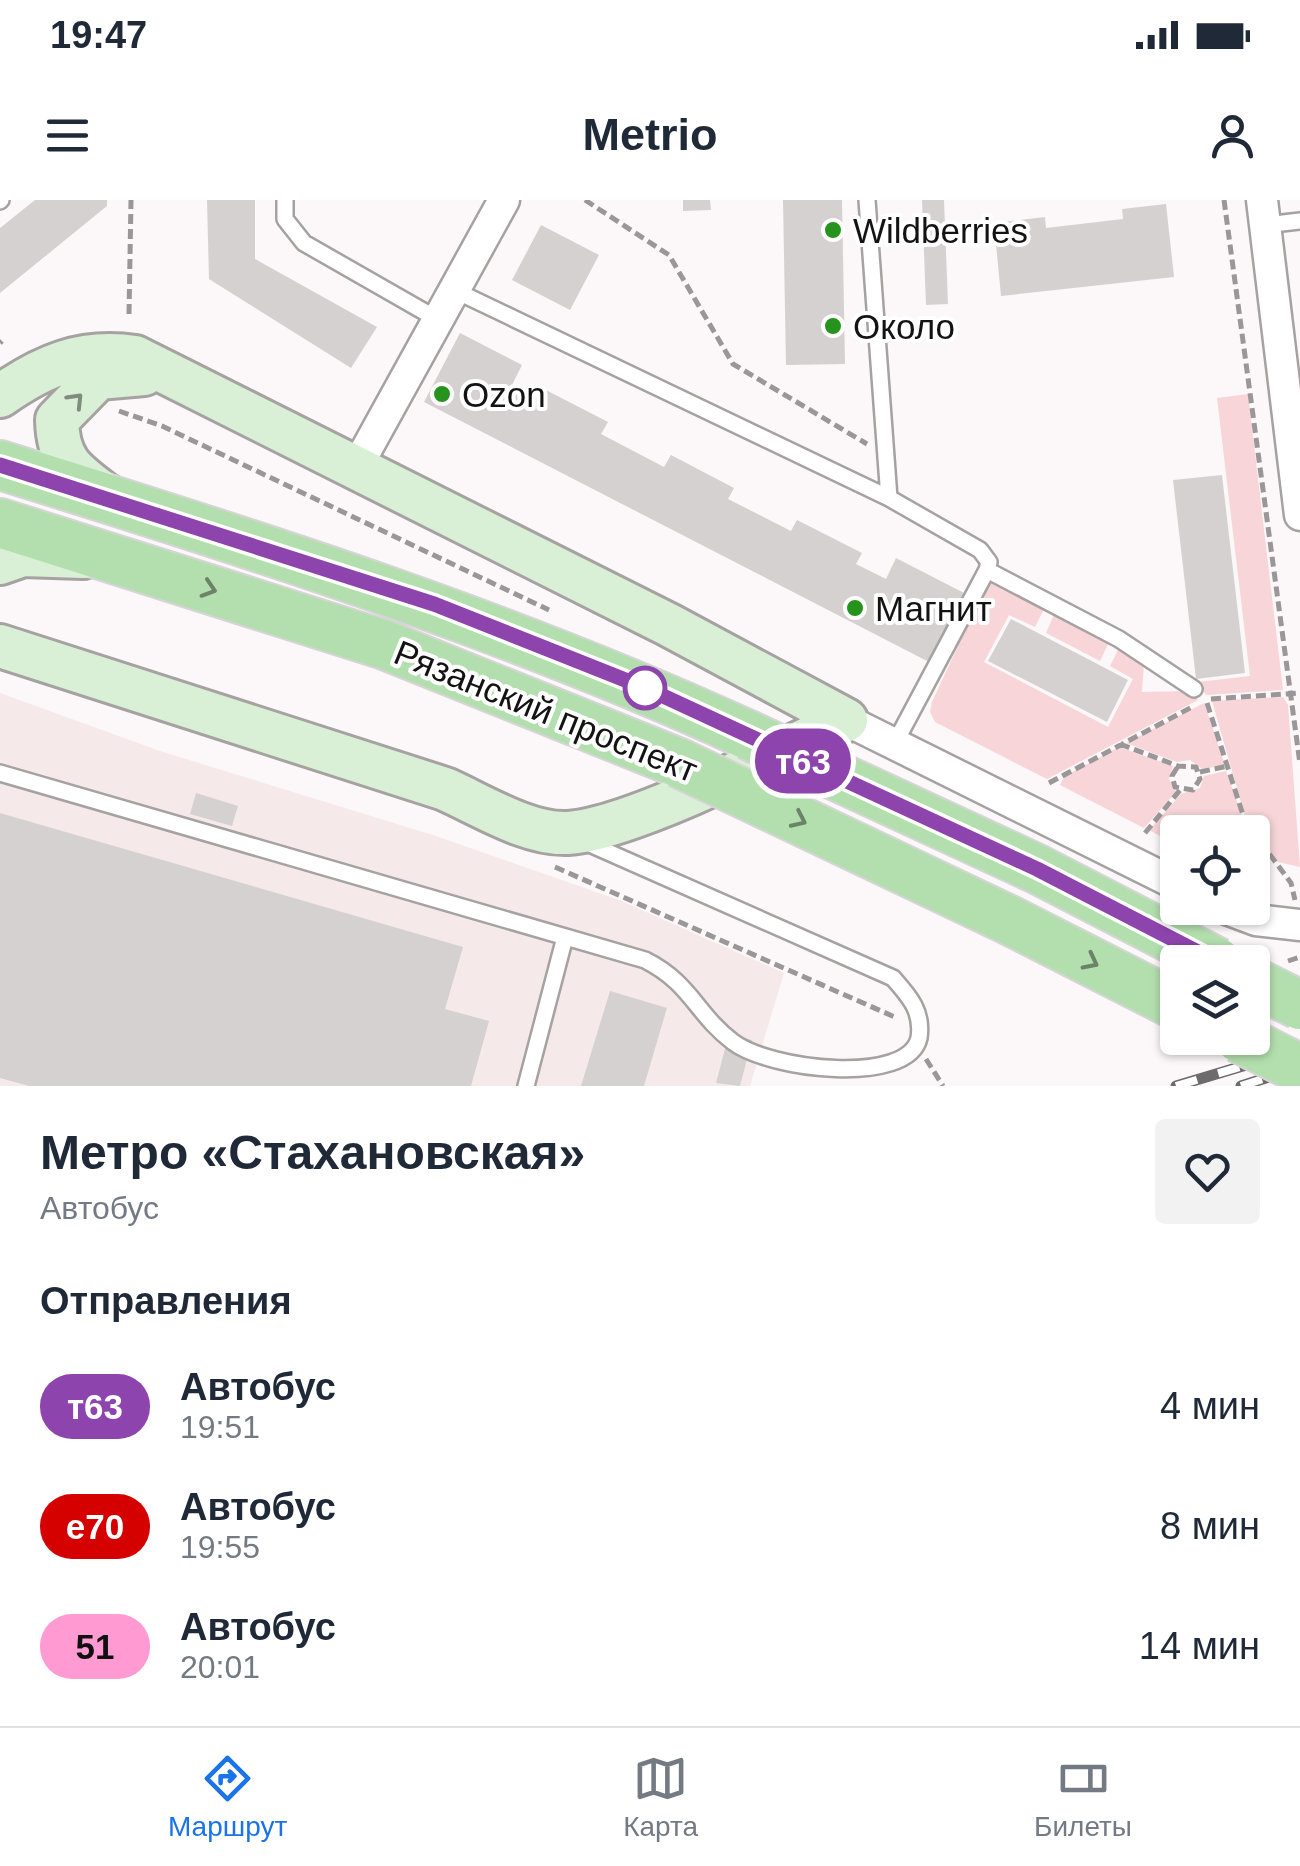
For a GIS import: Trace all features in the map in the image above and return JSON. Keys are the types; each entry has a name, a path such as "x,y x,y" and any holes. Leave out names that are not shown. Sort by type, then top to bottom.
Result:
{"main road":[{"name":"Рязанский проспект","path":"0,465 434,604 648,689 1037,869 1185,945"},
{"name":"Рязанский проспект","path":"0,523 385,646 679,763 1009,920 1160,997"},
{"path":"1270,990 1300,1005"},
{"path":"1270,1054 1300,1069"}],"street":[{"path":"355,470 504,200"},
{"path":"1264,213 1300,515"},
{"path":"0,396 32,374 67,359 107,353 135,356 669,625 846,720 1160,875"},
{"path":"112,500 76,472 58,448 57,420 98,378 167,374"},
{"path":"0,563 12,557 40,554 116,560"},
{"path":"0,628 56,662"},
{"path":"0,646 445,789 540,828 566,833 652,807 846,720"},
{"path":"1270,922 1299,925"}],"lane":[{"path":"285,200 285,220 304,242 437,319"},
{"path":"867,200 889,498"},
{"path":"1264,213 1300,222"},
{"path":"454,290 889,498 980,550 989,562 987,570 896,742"},
{"path":"987,570 1120,639 1200,694"},
{"path":"0,773 565,937 667,971 734,1042 754,1055 822,1076 858,1082 885,1078 906,1064 918,1046 921,1022 912,998 893,978 566,833"},
{"path":"526,1086 565,937"}],"path":[{"path":"128,314 131,200"},
{"path":"585,200 669,255 733,364 887,455"},
{"path":"1224,200 1296,693 1300,764"},
{"path":"1049,783 1200,694 1296,693"},
{"path":"1200,694 1244,821 1291,884 1299,925"},
{"path":"1120,744 1178,766 1190,764 1200,772"},
{"path":"1178,766 1172,782 1180,790"},
{"path":"1200,772 1228,766"},
{"path":"1144,832 1180,790 1198,786 1200,772"},
{"path":"918,1046 943,1086"}],"shaded area":[{"path":"1248,394 1283,690 1206,695 1198,682 1250,676 1217,398"},
{"path":"989,579 1045,607 1035,627 1009,615 984,662 1108,727 1133,679 1110,666 1120,646 1144,664 1142,692 1191,691 1198,700 1047,779 935,722 930,712 932,702"},
{"path":"1055,612 1110,640 1100,661 1046,633"},
{"path":"0,693 160,751 436,836 619,900 784,973 750,1086 0,1086"},
{"path":"1283,697 1288,705 1300,867 1278,862 1270,851 1270,815 1245,815 1212,701"},
{"path":"1204,703 1225,765 1202,769 1190,760 1177,762 1126,743"},
{"path":"1119,747 1173,766 1169,779 1176,792 1144,828 1060,785 1065,776"},
{"path":"1226,771 1242,815 1162,815 1181,794 1200,788 1204,776"},
{"path":"1160,818 1160,836 1149,830"}],"building":[{"path":"35,200 107,200 107,206 0,293 0,228"},
{"path":"207,200 255,200 255,259 377,327 351,368 209,279"},
{"path":"683,200 710,200 711,210 683,211"},
{"path":"783,200 842,200 845,364 786,365"},
{"path":"922,200 944,200 948,304 926,305"},
{"path":"1166,204 1174,277 1001,296 994,223 1045,217 1046,228 1123,219 1122,209"},
{"path":"541,225 599,255 570,310 512,280"},
{"path":"460,333 522,365 512,385 537,398 542,388 608,422 601,434 664,467 671,455 734,488 728,499 791,531 797,520 862,553 856,564 886,579 896,558 964,593 929,662 424,402"},
{"path":"1222,475 1245,673 1196,679 1173,480"},
{"path":"1011,619 1128,680 1107,722 988,661"},
{"path":"196,793 238,806 232,826 190,814"},
{"path":"0,813 463,947 445,1009 489,1021 471,1086 29,1086 0,1078"},
{"path":"610,991 667,1008 644,1086 581,1086"},
{"path":"729,1034 752,1040 740,1086 716,1083"}],"railway":[{"path":"1176,1086 1300,1049"},
{"path":"1241,1086 1300,1067"}],"bus line":[{"name":"т63","path":"0,465 434,604 648,689 1037,869 1184,945"}],"place":[{"name":"Wildberries","path":"833,230"},
{"name":"Около","path":"833,326"},
{"name":"Ozon","path":"442,394"},
{"name":"Магнит","path":"855,608"}]}
